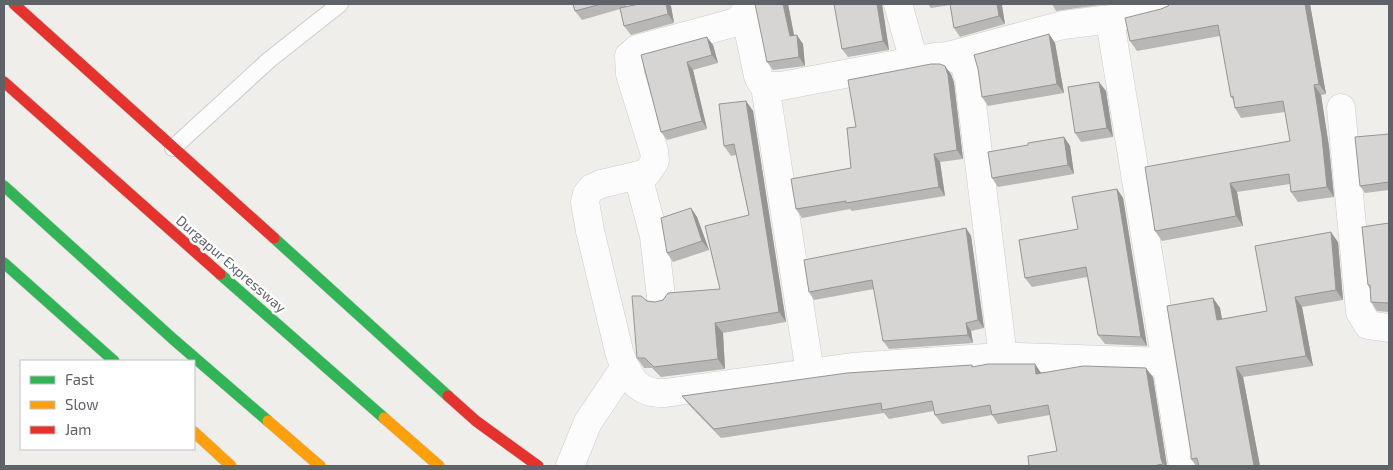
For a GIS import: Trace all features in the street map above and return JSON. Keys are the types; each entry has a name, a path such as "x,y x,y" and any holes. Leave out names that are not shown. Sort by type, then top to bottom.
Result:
{"main road":[{"path":"14,4 476,421 538,466"},
{"name":"Durgapur Expressway","path":"4,82 439,466"},
{"path":"4,186 173,339 320,466"},
{"path":"4,263 113,360"},
{"path":"195,433 231,466"}],"street":[{"path":"898,4 914,61"},
{"path":"1165,4 1134,10 1114,20 1111,27 1183,466"},
{"path":"746,8 758,76 760,82 765,86 780,86 948,56 1063,25 1119,18"},
{"path":"746,8 740,20 726,27 637,49 628,56 630,74 654,151 655,161 647,173 592,188 584,202 617,346 625,367 638,387 648,392 658,393 852,367 1003,357 1166,362"},
{"path":"948,56 964,62 967,70 1003,357"},
{"path":"765,86 810,372"},
{"path":"1341,108 1360,312 1368,326 1389,328"},
{"path":"638,176 654,236 661,297"},
{"path":"570,466 588,422 625,367"}],"lane":[{"path":"174,148 269,60 340,4"}],"building":[{"path":"573,4 601,4 575,11"},
{"path":"639,4 666,4 668,14 624,26 620,8"},
{"path":"755,4 783,4 790,36 797,35 799,57 767,62"},
{"path":"834,4 877,4 883,41 842,49"},
{"path":"950,4 997,4 999,16 954,28"},
{"path":"1170,4 1305,4 1319,84 1314,85 1327,187 1291,192 1289,174 1230,183 1236,216 1155,231 1145,167 1290,141 1283,101 1235,108 1233,96 1231,97 1218,25 1130,41 1125,18 1161,9"},
{"path":"1049,34 1057,84 982,97 974,55"},
{"path":"707,37 712,55 687,62 702,121 661,132 641,55"},
{"path":"931,64 945,66 948,75 957,150 934,154 939,187 846,203 846,201 796,209 791,179 851,168 847,128 856,127 848,80"},
{"path":"1099,82 1107,128 1075,133 1068,87"},
{"path":"746,101 779,312 715,323 718,359 654,367 645,358 637,358 632,296 641,296 647,301 655,302 663,300 668,293 720,289 705,226 749,215 734,144 724,146 719,104"},
{"path":"1389,134 1389,182 1360,186 1355,137"},
{"path":"1064,137 1068,165 992,178 988,152"},
{"path":"1117,189 1141,337 1098,335 1086,267 1025,278 1019,240 1078,229 1072,197"},
{"path":"691,208 702,241 667,253 661,218"},
{"path":"1389,223 1389,303 1371,302 1362,227"},
{"path":"966,228 978,320 966,323 968,335 883,341 872,280 809,292 804,260"},
{"path":"1331,232 1336,290 1295,297 1306,356 1236,367 1254,466 1199,466 1197,458 1191,459 1167,306 1213,298 1217,320 1267,311 1255,246"},
{"path":"988,364 1035,364 1036,374 1083,366 1146,368 1163,464 1153,466 1029,466 1028,456 1057,451 1048,405 992,415 990,405 935,415 932,401 882,410 881,403 714,429 682,396 847,373 972,365 972,367"}],"traffic: fast":[{"path":"4,186 173,339 268,421"},
{"path":"274,238 448,396"},
{"path":"4,263 113,360"},
{"path":"220,274 384,418"}],"traffic: slow":[{"path":"384,418 439,466"},
{"path":"268,421 320,466"},
{"path":"195,433 231,466"}],"traffic: jam":[{"path":"14,4 274,238"},
{"path":"4,82 220,274"},
{"path":"448,396 476,421 538,466"}]}
